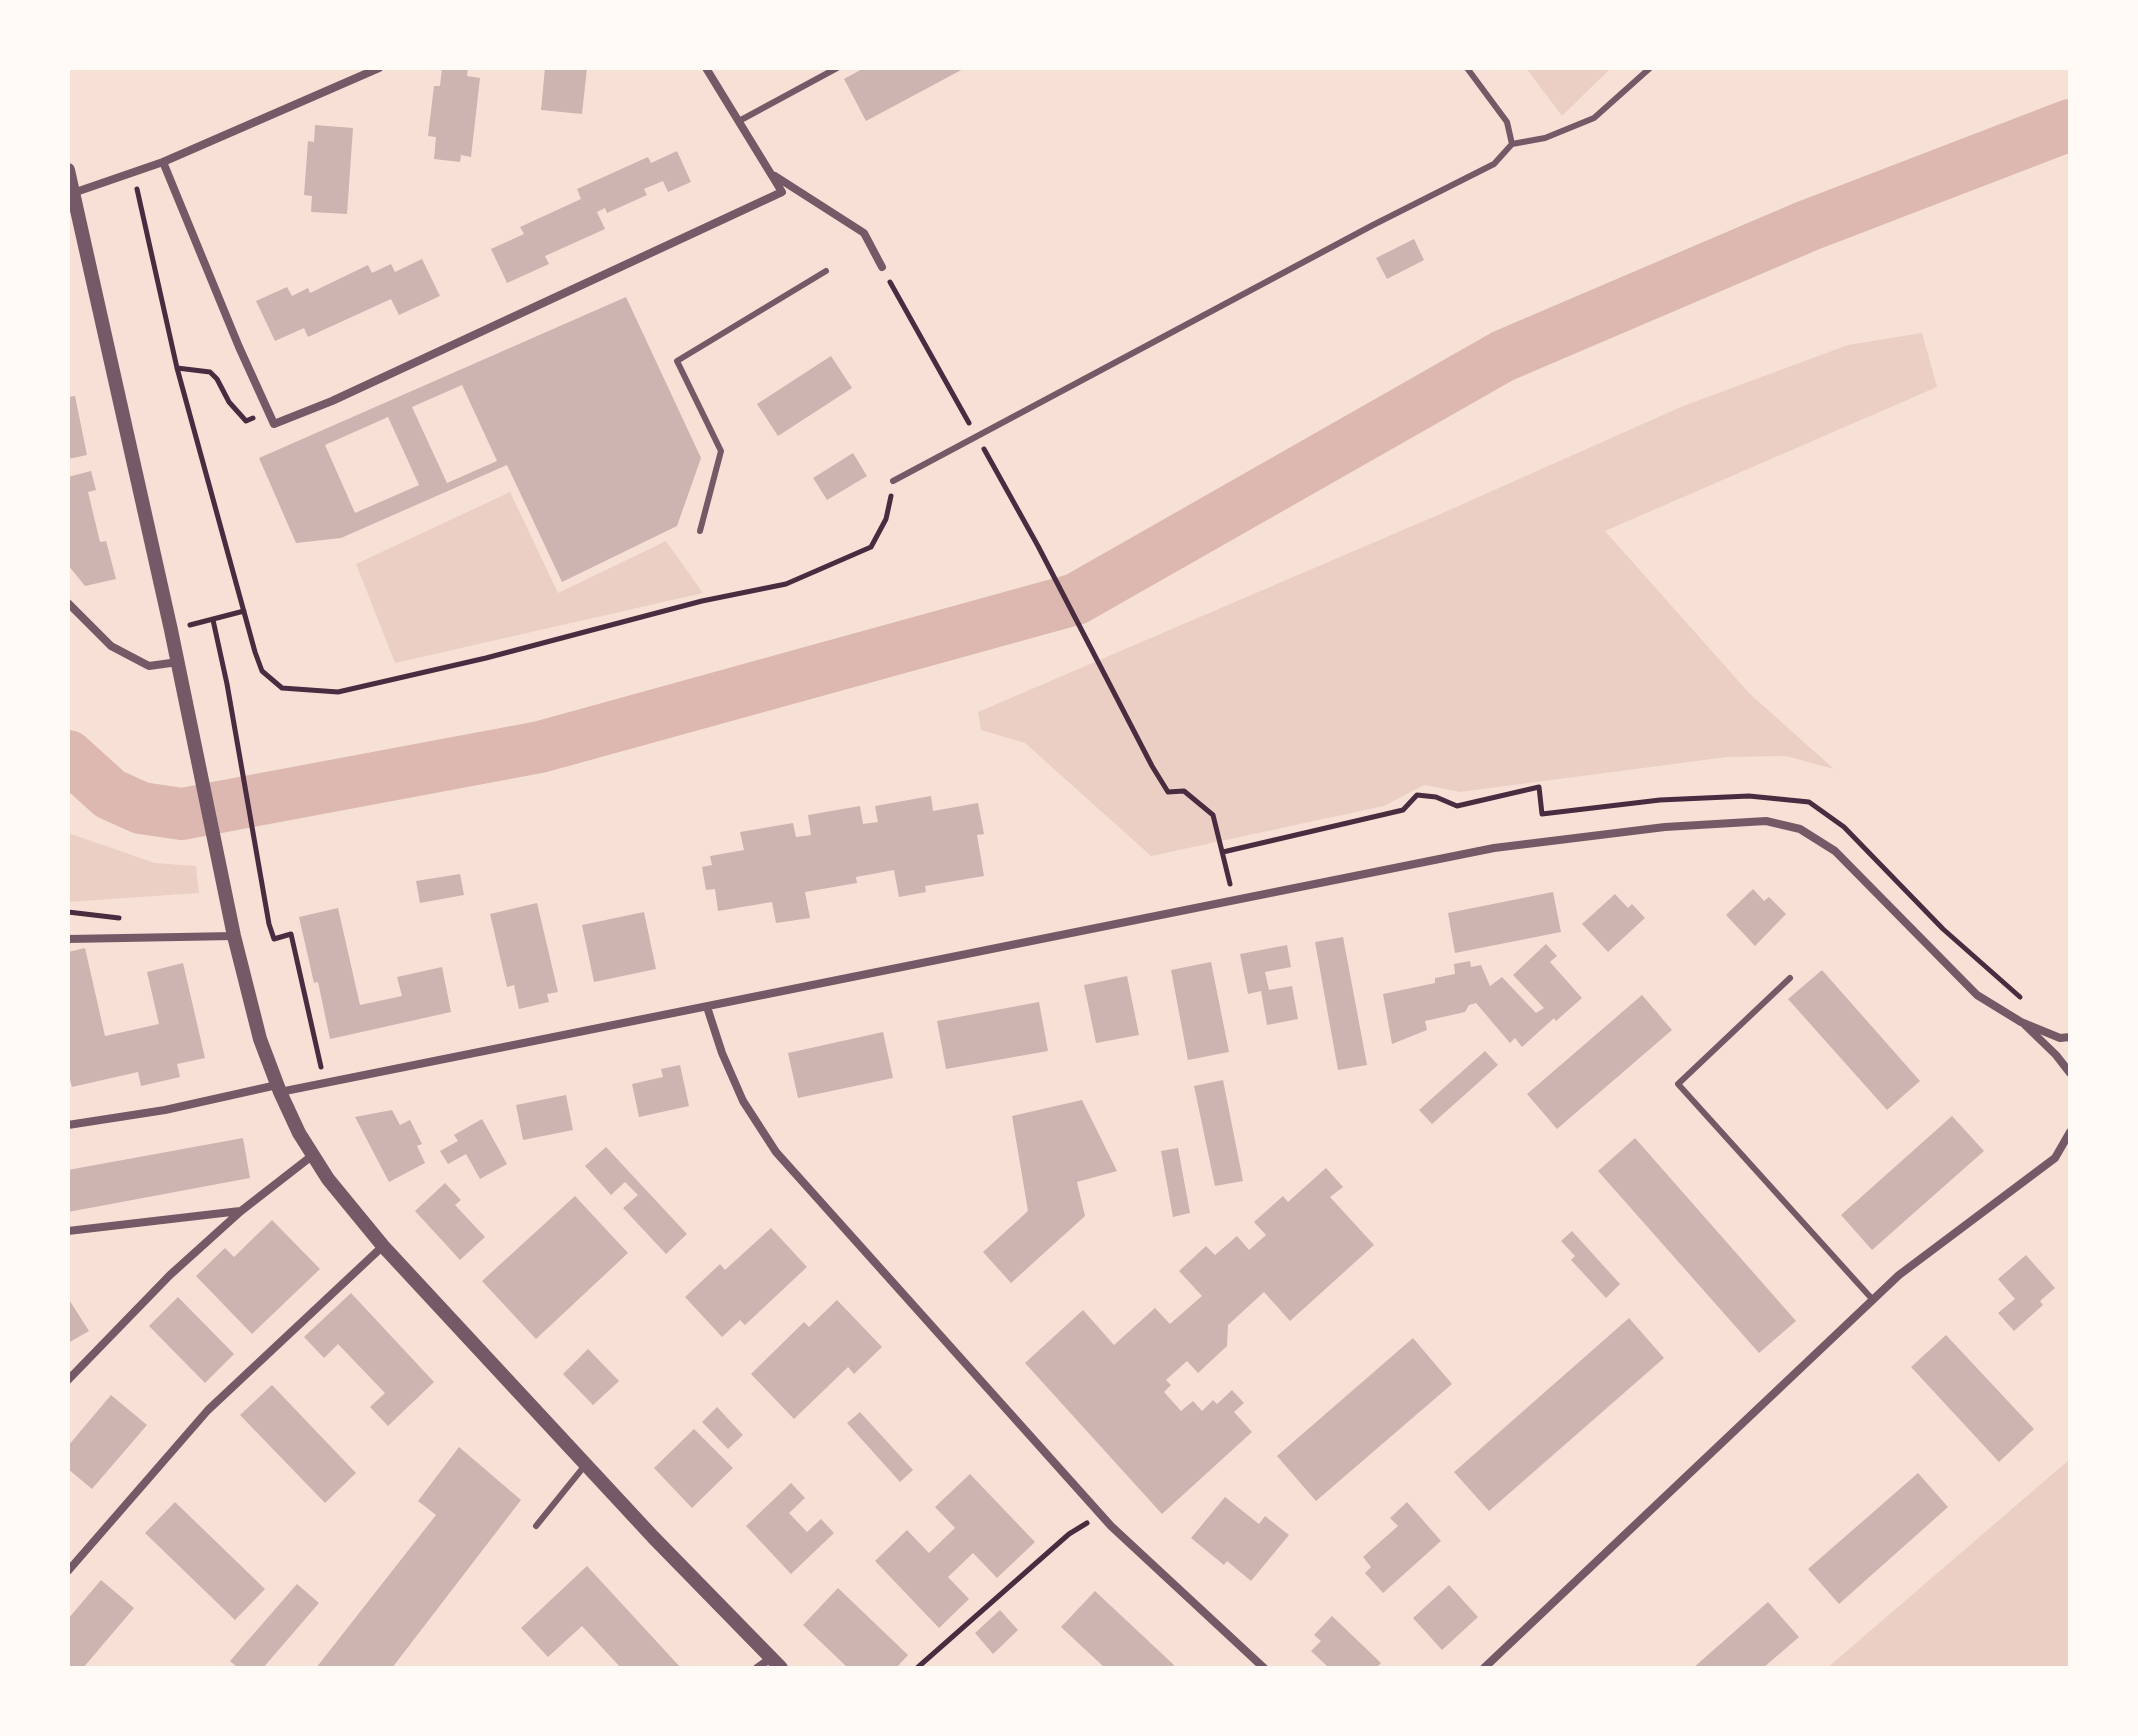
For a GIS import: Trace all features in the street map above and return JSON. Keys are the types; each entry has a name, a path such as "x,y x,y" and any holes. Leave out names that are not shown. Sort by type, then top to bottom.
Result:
{"street":[{"path":"73,193 163,162 379,68"},
{"path":"163,162 274,424 332,401 782,192 706,68"},
{"path":"68,170 178,662 233,930 260,1039 278,1088 299,1133 328,1179 383,1246 653,1537 776,1663 757,1668"},
{"path":"771,174 864,233 882,267"},
{"path":"68,603 111,646 149,666 178,662"},
{"path":"68,1125 278,1088 325,1083 1494,848 1665,827 1766,821 1800,829 1835,851 1977,995 2021,1022 2060,1038 2070,1037"},
{"path":"68,939 233,930"},
{"path":"707,1007 722,1053 743,1101 776,1152 1102,1515 1264,1668"},
{"path":"2021,1022 2070,1073"},
{"path":"2055,1158 2070,1132"},
{"path":"1484,1668 1899,1275 2055,1158 2070,1153"},
{"path":"68,1380 170,1275 241,1211 313,1155"},
{"path":"68,1231 241,1211"},
{"path":"68,1571 208,1410 383,1246"}],"lane":[{"path":"739,121 837,68"},
{"path":"1467,68 1507,122 1512,144"},
{"path":"893,481 1373,225 1494,164 1512,144 1545,138 1594,118 1650,68"},
{"path":"700,531 721,451 677,361 826,271"},
{"path":"1790,978 1678,1084 1873,1300"},
{"path":"536,1526 586,1464"}],"path":[{"path":"134,172 177,368 247,624 262,671 282,688 338,692 486,658 702,601 786,584 871,547 886,519 893,481"},
{"path":"882,267 976,434"},
{"path":"177,368 210,372 229,402 246,421 269,413"},
{"path":"983,448 1168,792 1184,791 1213,815 1234,901"},
{"path":"171,630 244,611"},
{"path":"213,620 269,924 274,939 291,934 325,1083"},
{"path":"917,1668 1069,1534 1102,1515"}],"shaded area":[{"path":"1526,68 1611,68 1562,116"},
{"path":"1922,333 1937,387 1605,531 1750,694 1834,769 1786,756 1727,757 1460,792 1424,785 1384,806 1151,856 1025,743 981,730 978,712 1438,515 1683,406 1848,345"},
{"path":"510,492 558,593 666,541 703,593 395,663 356,564"},
{"path":"68,831 155,863 196,866 199,893 68,902"},
{"path":"2070,1459 2070,1668 1827,1668"}],"building":[{"path":"442,68 468,68 467,76 480,78 471,157 461,155 460,162 434,159 436,137 428,136 434,86 440,86"},
{"path":"545,68 587,68 582,114 541,110"},
{"path":"864,68 965,68 866,121 844,79"},
{"path":"315,125 353,128 347,214 311,212 312,196 304,195 308,141 314,142"},
{"path":"677,151 691,182 668,192 663,181 644,189 647,195 607,213 605,208 597,212 605,229 545,256 549,264 507,283 491,249 524,234 520,227 581,199 577,189 648,157 651,163"},
{"path":"1414,239 1424,260 1387,279 1376,258"},
{"path":"422,259 440,296 399,315 391,299 308,337 304,328 275,341 256,301 287,287 292,296 308,288 310,293 368,265 372,273 391,264 395,272"},
{"path":"626,297 701,458 677,526 562,582 507,465 341,538 296,543 259,458","holes":["462,385 497,461 447,483 412,407","388,417 419,485 355,513 325,445"]},
{"path":"831,356 852,388 778,436 757,404"},
{"path":"75,396 87,455 68,459 68,397"},
{"path":"853,453 867,476 827,500 813,478"},
{"path":"91,471 96,490 88,492 100,542 106,541 116,579 85,586 68,565 68,477"},
{"path":"931,796 933,811 978,803 984,834 977,835 984,876 925,886 926,892 899,897 894,870 856,877 857,883 805,892 810,918 776,923 772,902 718,911 715,889 706,890 702,867 712,865 710,856 744,850 740,832 793,823 796,837 811,835 808,815 860,806 863,824 878,822 875,806"},
{"path":"460,874 464,895 420,903 416,881"},
{"path":"1753,889 1764,901 1769,897 1786,914 1755,946 1726,915"},
{"path":"1553,892 1561,932 1455,953 1448,913"},
{"path":"1615,894 1628,908 1632,904 1645,918 1608,952 1582,924"},
{"path":"537,903 558,992 547,994 549,1002 519,1009 514,985 507,987 490,914"},
{"path":"338,908 360,1005 402,996 397,977 442,967 451,1012 330,1039 318,982 314,983 299,917"},
{"path":"644,912 656,969 594,982 582,925"},
{"path":"1343,937 1367,1065 1338,1070 1315,942"},
{"path":"1546,944 1557,956 1550,962 1582,998 1522,1047 1515,1038 1510,1043 1476,1003 1469,1005 1465,1012 1425,1021 1427,1030 1392,1044 1383,994 1435,983 1435,978 1455,974 1454,964 1470,961 1471,967 1481,965 1490,986 1502,977 1536,1013 1544,1008 1513,975"},
{"path":"1287,945 1291,967 1265,972 1269,990 1292,986 1298,1019 1267,1025 1261,991 1248,994 1240,954"},
{"path":"85,948 105,1036 159,1024 147,972 183,963 205,1058 177,1064 180,1077 141,1086 138,1072 72,1087 68,1072 68,952"},
{"path":"1211,962 1229,1052 1188,1060 1171,970"},
{"path":"1822,970 1920,1081 1887,1110 1788,999"},
{"path":"1127,976 1139,1035 1096,1043 1084,985"},
{"path":"1642,995 1672,1030 1557,1129 1527,1094"},
{"path":"1039,1002 1048,1051 946,1069 937,1021"},
{"path":"883,1032 893,1078 798,1098 788,1053"},
{"path":"1485,1051 1498,1065 1432,1124 1419,1110"},
{"path":"680,1065 689,1106 639,1117 632,1084 663,1077 661,1069"},
{"path":"1223,1080 1243,1181 1215,1186 1194,1086"},
{"path":"566,1095 573,1130 523,1140 516,1105"},
{"path":"1082,1100 1117,1171 1077,1182 1085,1216 1011,1283 983,1252 1028,1211 1012,1116"},
{"path":"392,1110 400,1125 410,1120 422,1144 417,1146 425,1163 389,1182 355,1117"},
{"path":"1952,1116 1984,1151 1872,1250 1841,1215"},
{"path":"482,1119 507,1164 480,1179 466,1154 448,1164 440,1151 458,1141 454,1135"},
{"path":"243,1138 250,1178 68,1212 68,1170"},
{"path":"1635,1138 1796,1321 1759,1353 1598,1171"},
{"path":"606,1147 687,1234 666,1254 623,1208 638,1195 625,1182 611,1195 585,1166"},
{"path":"1178,1148 1190,1213 1173,1217 1161,1151"},
{"path":"1326,1168 1343,1187 1330,1197 1374,1245 1290,1321 1264,1292 1228,1325 1227,1346 1198,1373 1187,1361 1166,1380 1171,1385 1164,1392 1181,1411 1193,1401 1202,1411 1213,1400 1217,1404 1232,1390 1244,1403 1234,1412 1252,1432 1162,1514 1025,1363 1083,1310 1114,1345 1155,1308 1170,1324 1202,1296 1179,1271 1206,1246 1215,1255 1237,1236 1249,1250 1266,1235 1254,1222 1283,1196 1288,1202"},
{"path":"445,1183 461,1200 455,1205 485,1237 460,1260 415,1211"},
{"path":"575,1196 628,1253 536,1339 482,1281"},
{"path":"272,1220 320,1269 252,1334 196,1276 225,1248 234,1257"},
{"path":"771,1228 807,1267 745,1325 740,1320 722,1337 685,1297 720,1264 725,1270"},
{"path":"1572,1231 1620,1284 1606,1298 1571,1260 1575,1256 1561,1241"},
{"path":"2026,1255 2055,1288 2040,1301 2043,1305 2014,1331 1998,1313 2015,1299 1998,1279"},
{"path":"351,1293 434,1382 388,1426 370,1407 385,1393 338,1344 324,1358 304,1337"},
{"path":"178,1297 234,1354 205,1383 149,1326"},
{"path":"68,1298 89,1331 68,1343"},
{"path":"837,1300 882,1347 854,1374 848,1367 794,1419 751,1374 804,1322 809,1327"},
{"path":"1629,1318 1664,1358 1489,1511 1454,1472"},
{"path":"1946,1335 2034,1429 1999,1462 1911,1367"},
{"path":"1413,1338 1452,1384 1316,1501 1277,1456"},
{"path":"588,1349 619,1381 593,1405 563,1374"},
{"path":"272,1385 356,1473 325,1503 240,1415"},
{"path":"111,1395 147,1425 92,1489 68,1469 68,1446"},
{"path":"717,1407 743,1435 728,1449 702,1422"},
{"path":"860,1412 913,1470 900,1482 847,1423"},
{"path":"694,1429 733,1468 692,1508 654,1468"},
{"path":"459,1447 521,1500 392,1668 316,1668 436,1515 418,1501"},
{"path":"1918,1473 1948,1507 1839,1604 1808,1569"},
{"path":"970,1474 1035,1542 997,1578 973,1553 948,1577 969,1599 939,1628 875,1561 907,1530 929,1553 955,1528 935,1507"},
{"path":"791,1483 805,1498 789,1513 807,1532 821,1519 834,1533 791,1574 746,1526"},
{"path":"1225,1497 1259,1524 1265,1516 1289,1535 1251,1581 1227,1561 1224,1565 1191,1538"},
{"path":"175,1502 265,1589 235,1620 145,1533"},
{"path":"1407,1502 1441,1541 1383,1593 1365,1573 1371,1567 1363,1557 1398,1526 1390,1518"},
{"path":"587,1566 681,1668 621,1668 582,1626 548,1657 521,1628"},
{"path":"101,1580 134,1608 83,1668 68,1668 68,1619"},
{"path":"297,1584 319,1603 263,1668 238,1668 230,1661"},
{"path":"1449,1585 1478,1617 1442,1650 1413,1618"},
{"path":"838,1588 908,1655 896,1668 848,1668 803,1625"},
{"path":"1095,1591 1174,1665 1171,1668 1105,1668 1061,1627"},
{"path":"1768,1602 1799,1637 1763,1668 1693,1668"},
{"path":"1000,1610 1018,1630 993,1654 975,1633"},
{"path":"1332,1616 1381,1663 1376,1668 1329,1668 1311,1651 1321,1641 1314,1635"}],"waterway":[{"path":"68,756 110,794 141,808 182,814 540,747 1076,599 1503,356 1807,226 2070,125"}]}
